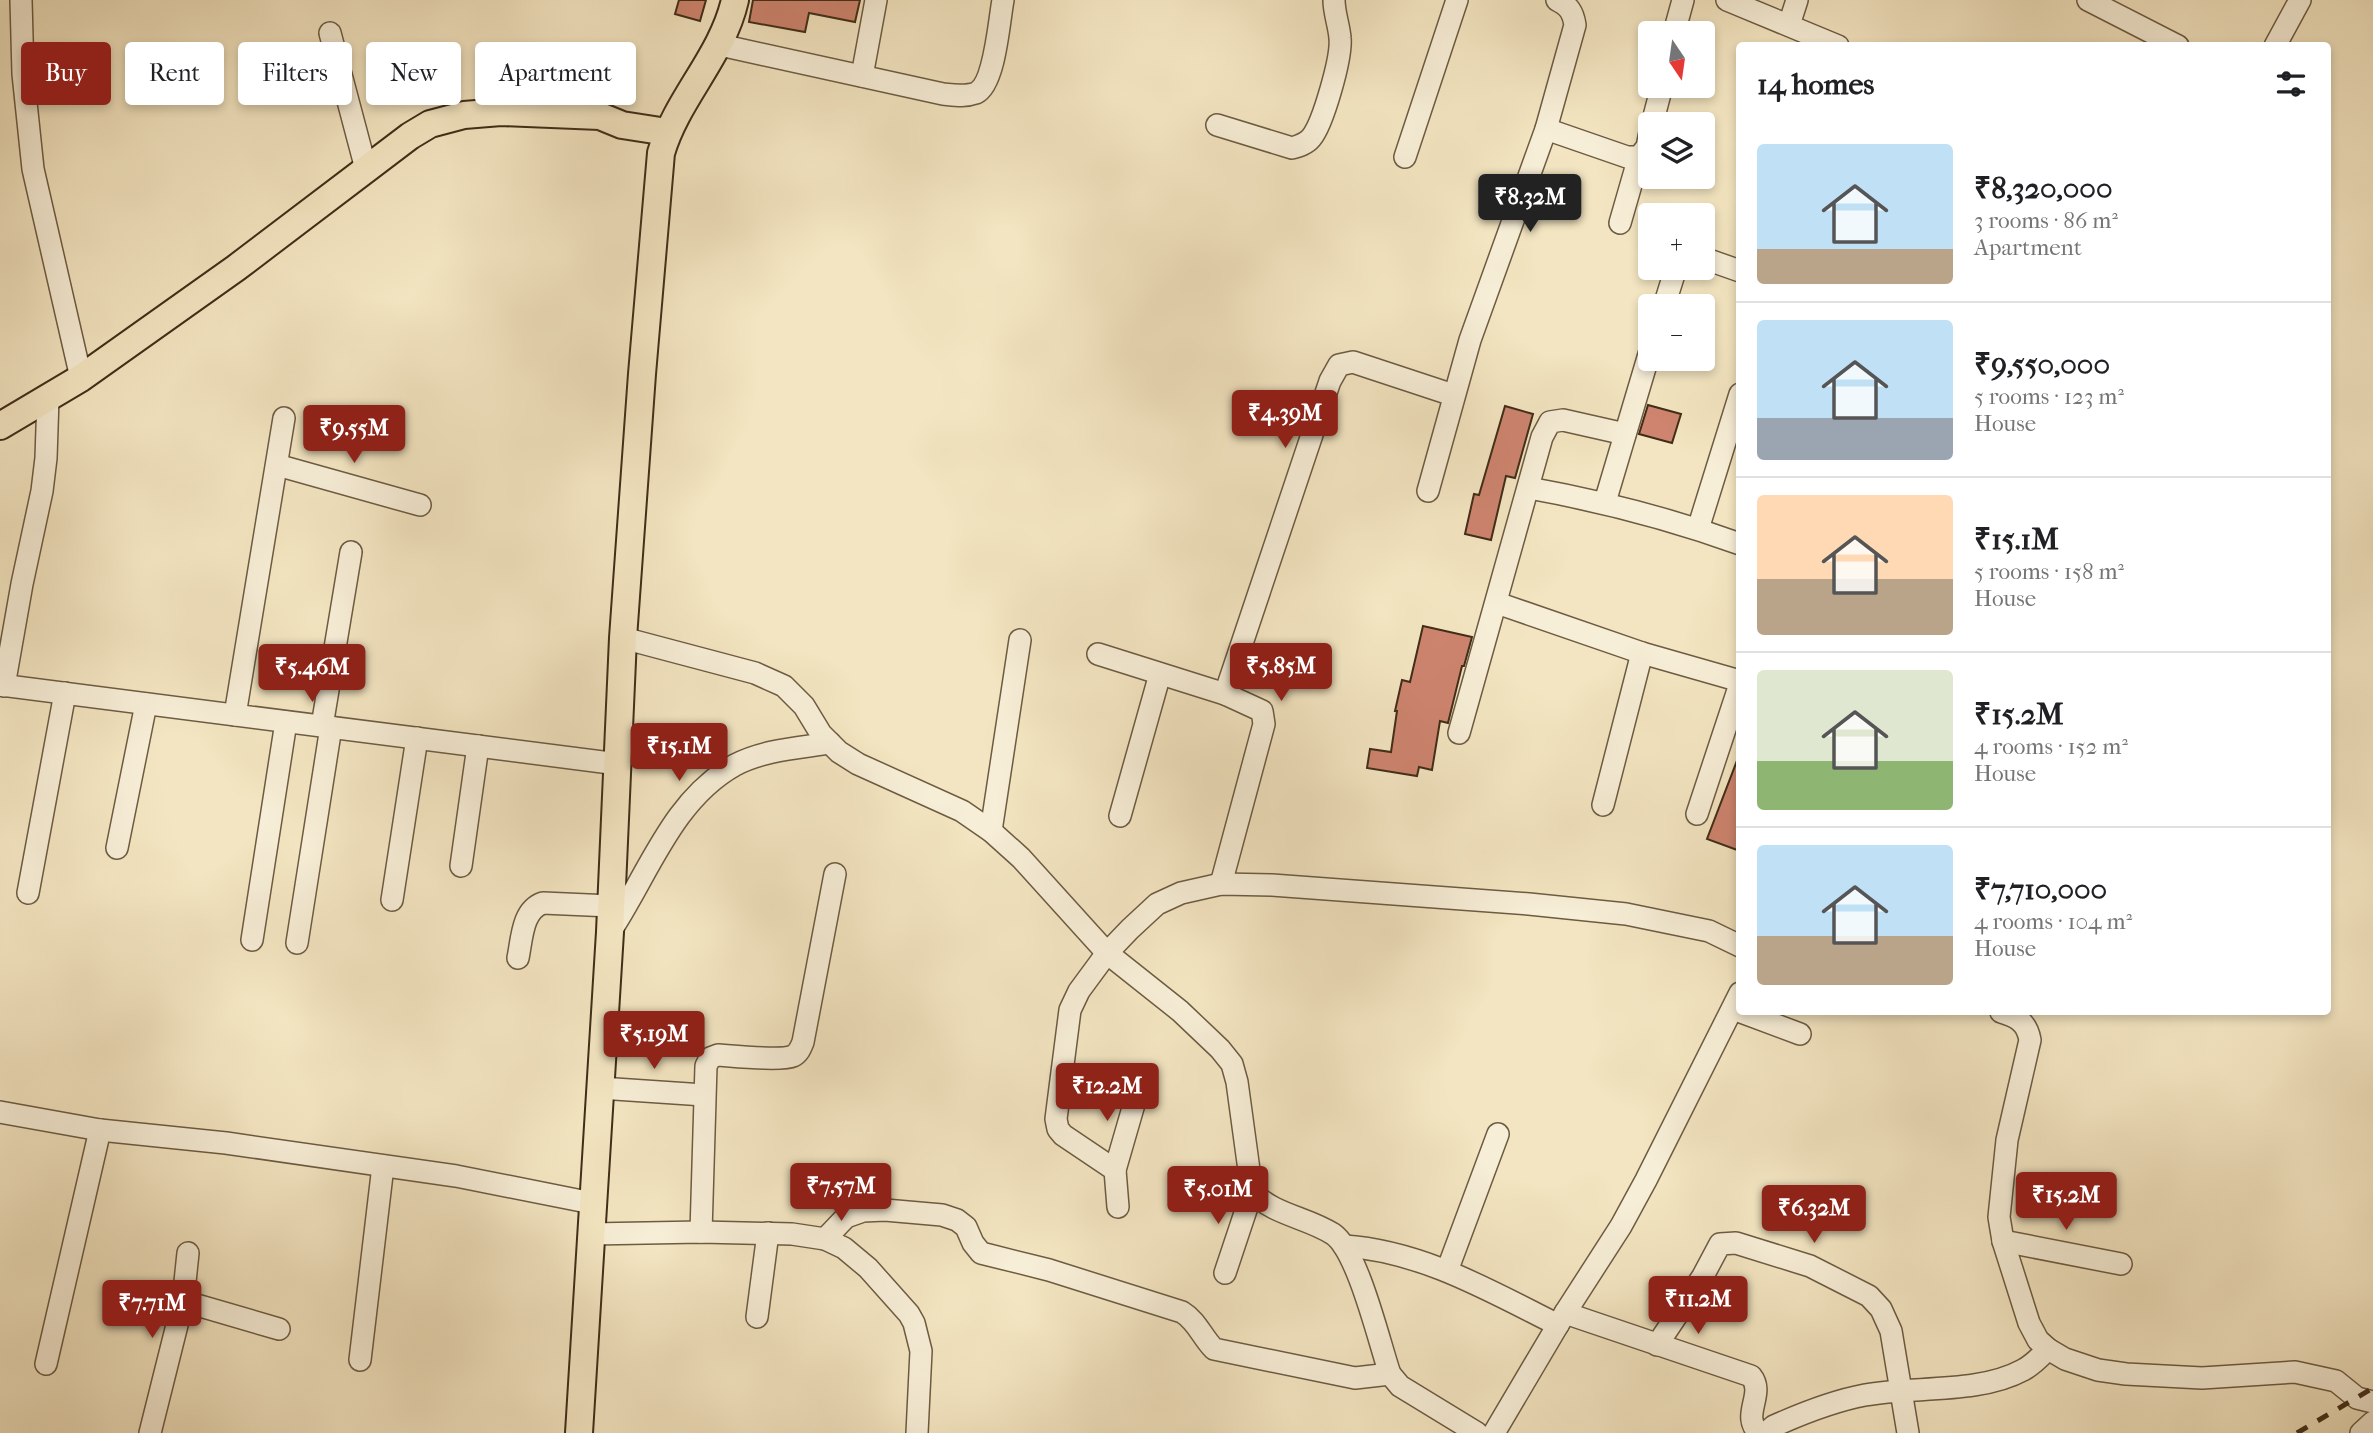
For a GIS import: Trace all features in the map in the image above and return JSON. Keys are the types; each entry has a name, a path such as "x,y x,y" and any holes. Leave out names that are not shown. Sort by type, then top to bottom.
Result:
{"main road":[{"path":"579,1433 610,932 623,638 651,250 661,153 667,132 720,45 735,0"},
{"path":"0,426 81,378 236,268 410,136 430,124 464,115 501,112 584,114 600,116 622,125 667,132"}],"street":[{"path":"21,0 23,74 33,169 81,378"},
{"path":"862,76 876,0"},
{"path":"720,45 943,94 975,93 984,87 989,75 1003,0"},
{"path":"1217,125 1292,148 1303,145 1311,138 1320,122 1340,56 1334,0"},
{"path":"1405,157 1457,0"},
{"path":"1428,491 1470,340 1546,129 1575,25 1574,13 1567,5 1557,0"},
{"path":"1678,21 1683,0"},
{"path":"1727,0 1829,42"},
{"path":"1789,24 1797,0"},
{"path":"2088,0 2170,42"},
{"path":"2277,42 2300,0"},
{"path":"330,33 366,169"},
{"path":"1546,129 1627,157 1638,157"},
{"path":"1620,223 1638,160"},
{"path":"1715,262 1736,270"},
{"path":"1225,694 1330,381 1339,365 1353,362 1453,396"},
{"path":"1605,502 1644,371"},
{"path":"48,398 42,491 2,686 618,764"},
{"path":"1698,529 1736,407"},
{"path":"235,715 284,418"},
{"path":"1460,733 1542,437 1550,422 1563,420 1625,434"},
{"path":"277,465 420,505"},
{"path":"1529,488 1605,502 1736,543"},
{"path":"297,943 351,552"},
{"path":"1497,603 1736,682"},
{"path":"623,638 755,673 784,686 804,706 821,734 839,752 858,764 962,811 991,831 1021,858 1107,953 1180,1011 1220,1049 1232,1064 1237,1082 1251,1192 1225,1273"},
{"path":"991,831 1020,640"},
{"path":"1603,805 1642,653"},
{"path":"1097,654 1225,694 1262,711 1264,724 1221,884"},
{"path":"1120,816 1160,674"},
{"path":"28,893 65,694"},
{"path":"1697,814 1736,695"},
{"path":"117,848 146,704"},
{"path":"252,940 286,722"},
{"path":"392,900 417,738"},
{"path":"610,932 668,833 693,799 709,784 736,765 762,755 830,743"},
{"path":"461,866 478,746"},
{"path":"701,1232 706,1066 710,1058 718,1055 792,1057 799,1052 835,874"},
{"path":"1118,1207 1118,1177 1115,1170 1058,1129 1056,1119 1070,1010 1079,991 1107,953 1157,904 1181,893 1221,884 1272,885 1626,914 1709,931 1736,944"},
{"path":"518,958 528,914 534,905 542,903 611,906"},
{"path":"1494,1433 1634,1203 1736,1010"},
{"path":"1758,1015 1800,1034"},
{"path":"2008,1015 2023,1021 2030,1040 2007,1140 2000,1203 2003,1241 2029,1323 2038,1340 2048,1349 2098,1370 2202,1378 2295,1372 2336,1381 2357,1398 2373,1402"},
{"path":"1115,1170 1139,1087"},
{"path":"600,1088 704,1095"},
{"path":"0,1112 100,1130 226,1143 456,1176 593,1203"},
{"path":"46,1364 100,1130"},
{"path":"1447,1270 1498,1134"},
{"path":"360,1360 383,1166"},
{"path":"1251,1192 1259,1200 1283,1213 1313,1223 1335,1235 1354,1264 1390,1374 1400,1387 1477,1433"},
{"path":"825,1238 846,1217 863,1212 886,1210 942,1215 957,1220 966,1227 973,1244 981,1253 1049,1270 1182,1312 1192,1318 1214,1349 1355,1378 1390,1374"},
{"path":"591,1234 701,1232 809,1235 825,1238 844,1248 868,1268 914,1323 921,1351 917,1433"},
{"path":"757,1317 768,1233"},
{"path":"2003,1241 2121,1264"},
{"path":"1657,1345 1703,1276 1720,1244 1736,1243 1810,1265 1869,1296 1888,1321 1908,1433"},
{"path":"1344,1245 1368,1247 1447,1270 1561,1319 1657,1345 1751,1376 1757,1389 1750,1415 1759,1433"},
{"path":"150,1433 183,1301 188,1253"},
{"path":"183,1301 279,1329"},
{"path":"1766,1433 1774,1426 1839,1401 1867,1394 1972,1385 2002,1378 2032,1365 2048,1349"},
{"path":"2361,1433 2373,1422"}],"building":[{"path":"679,0 706,0 700,21 675,14"},
{"path":"753,0 860,0 855,22 809,13 805,32 749,22"},
{"path":"1648,405 1681,414 1672,443 1639,434"},
{"path":"1505,406 1533,414 1515,478 1506,476 1491,540 1465,534 1474,494 1479,495"},
{"path":"1423,626 1472,637 1448,723 1440,721 1432,770 1419,767 1417,776 1367,768 1370,749 1391,752 1395,711 1402,680 1410,682"},
{"path":"1736,763 1736,850 1707,839"}],"railway":[{"path":"2297,1433 2373,1388"}]}
